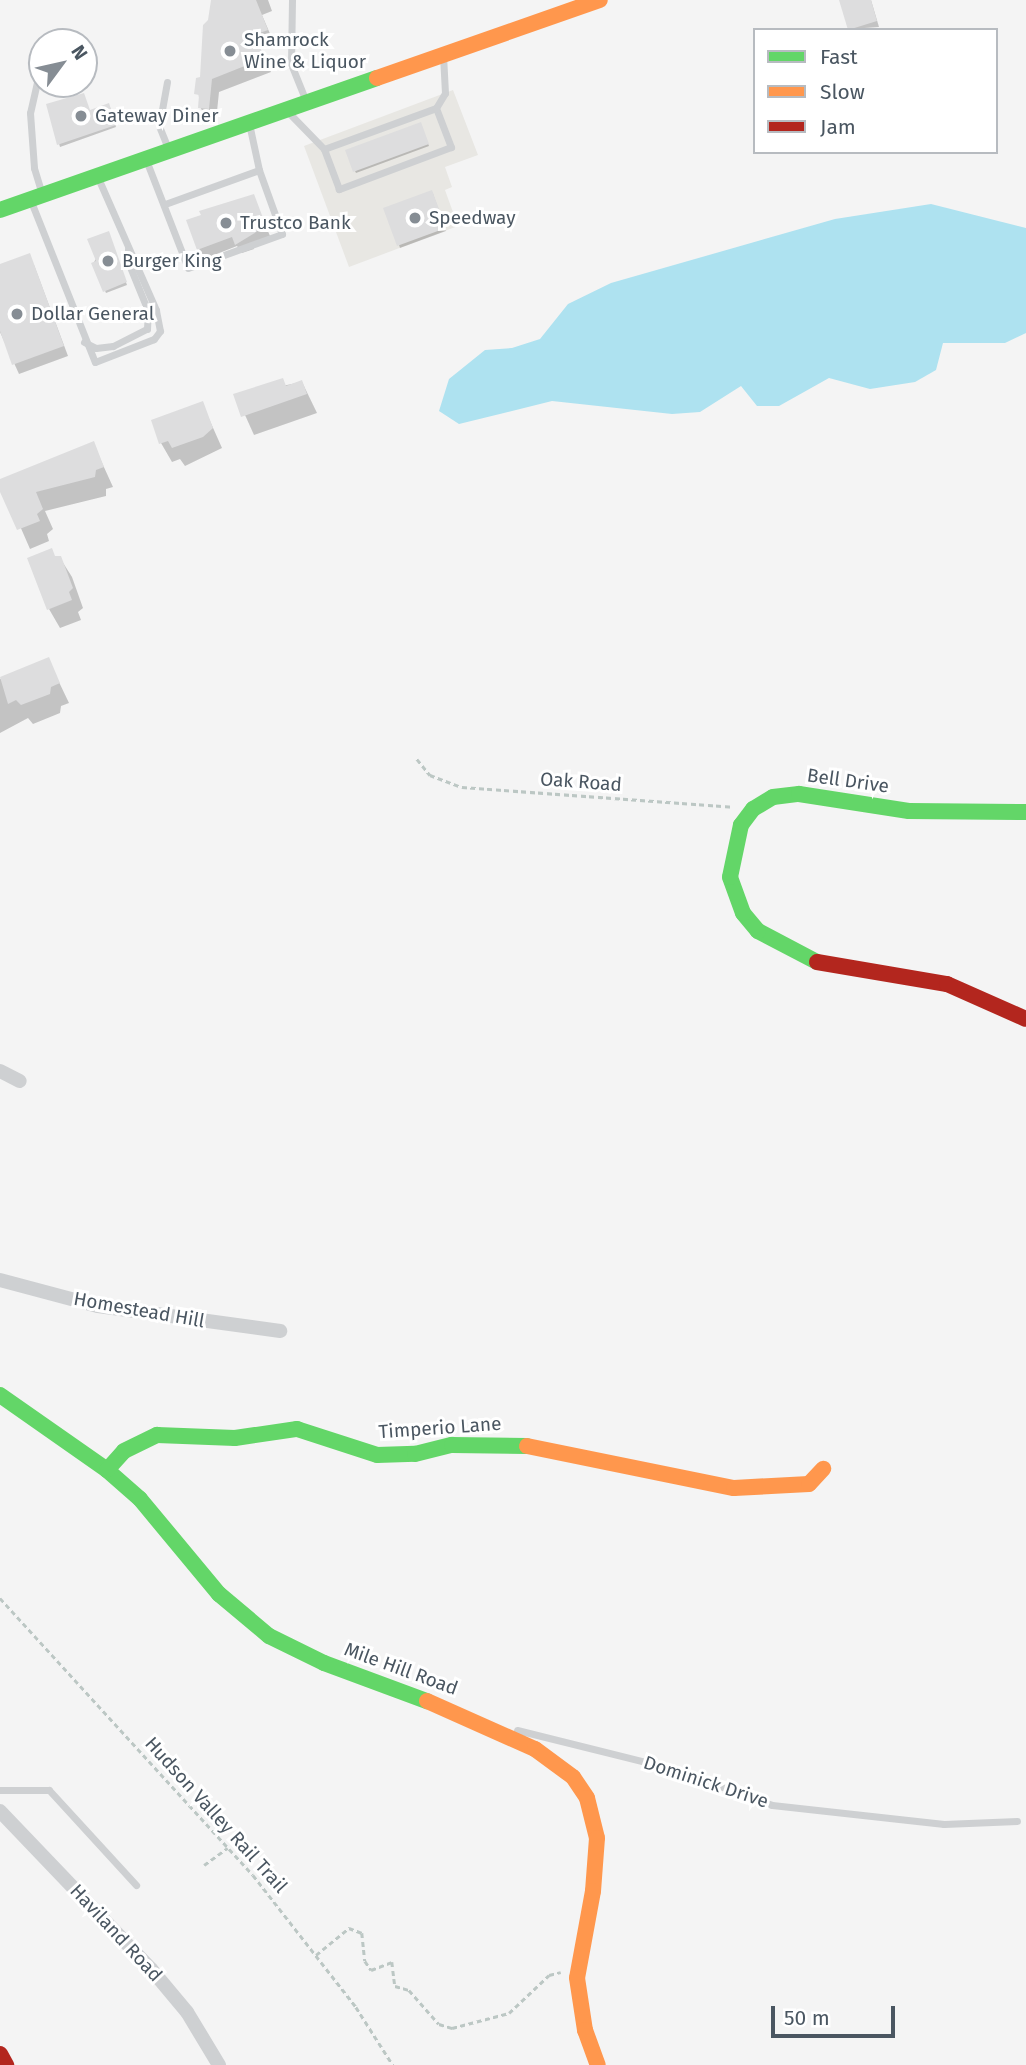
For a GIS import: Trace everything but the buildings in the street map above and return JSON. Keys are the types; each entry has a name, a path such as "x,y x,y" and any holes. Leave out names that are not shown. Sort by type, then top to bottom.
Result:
{"main road":[{"path":"0,210 600,0"},
{"name":"Bell Drive","path":"753,809 773,797 800,794 909,811 1026,812"},
{"path":"753,809 741,825 730,877 743,913 758,931 821,964 947,985 978,994 1026,1020"},
{"name":"Mile Hill Road","path":"0,1395 107,1471 140,1499 219,1594 269,1636 324,1663 482,1722 551,1758 573,1777 587,1798 598,1852 578,1970 581,2012 598,2065"},
{"name":"Timperio Lane","path":"107,1471 124,1451 157,1435 235,1438 297,1429 377,1455 415,1454 452,1445 516,1444 734,1488 809,1484 823,1469"},
{"path":"0,2054 6,2065"}],"street":[{"path":"0,1072 20,1081"},
{"name":"Homestead Hill","path":"0,1280 98,1306 280,1331"},
{"name":"Haviland Road","path":"0,1811 151,1969 187,2012 219,2065"}],"lane":[{"path":"292,0 290,64 307,104"},
{"path":"324,149 436,108 445,93 443,56"},
{"path":"167,82 159,126 170,152"},
{"path":"33,98 30,113 36,197 84,342 95,362 155,339 160,331 156,310 97,177"},
{"path":"287,111 324,149 339,189 451,147 436,108"},
{"path":"146,160 188,268 282,234 259,170 249,124"},
{"path":"165,204 259,170"},
{"path":"84,342 96,348 113,346 138,336 148,326 148,311 128,262 128,242"},
{"name":"Dominick Drive","path":"482,1722 664,1766 772,1805 944,1824 1017,1821"},
{"path":"0,1790 49,1790 136,1885"}],"path":[{"name":"Oak Road","path":"417,759 430,775 462,787 753,809"},
{"name":"Hudson Valley Rail Trail","path":"0,1598 227,1848 316,1955 393,2065"},
{"path":"204,1865 227,1848"},
{"path":"316,1955 349,1928 362,1933 365,1961 371,1969 392,1962 395,1986 409,1990 439,2024 452,2028 509,2013 549,1975 578,1970"}],"shaded area":[{"path":"453,90 478,155 445,167 452,187 445,190 458,226 349,267 304,146"}],"water":[{"path":"931,204 1026,228 1026,333 1005,343 943,343 936,370 915,382 870,389 829,378 779,406 757,406 741,386 700,412 672,414 552,401 459,424 439,411 449,379 485,350 512,348 540,339 568,304 611,283 835,219"}],"traffic: fast":[{"path":"0,210 377,78"},
{"path":"817,962 758,931 743,913 730,877 741,825 753,809 773,797 799,794 909,811 1026,812"},
{"path":"0,1395 107,1470 140,1499 219,1594 269,1636 324,1663 427,1701"},
{"path":"107,1470 124,1451 157,1435 235,1438 297,1429 377,1455 415,1454 452,1445 527,1446"}],"traffic: slow":[{"path":"377,78 600,0"},
{"path":"527,1446 734,1488 809,1484 823,1469"},
{"path":"427,1701 535,1749 573,1777 587,1798 597,1838 593,1891 577,1978 585,2030 598,2065"}],"traffic: jam":[{"path":"817,962 947,984 1026,1019"},
{"path":"0,2054 6,2065"}],"place":[{"name":"Shamrock Wine & Liquor","path":"230,51"},
{"name":"Gateway Diner","path":"81,116"},
{"name":"Speedway","path":"415,218"},
{"name":"Trustco Bank","path":"226,223"},
{"name":"Burger King","path":"108,261"},
{"name":"Dollar General","path":"17,314"}]}
